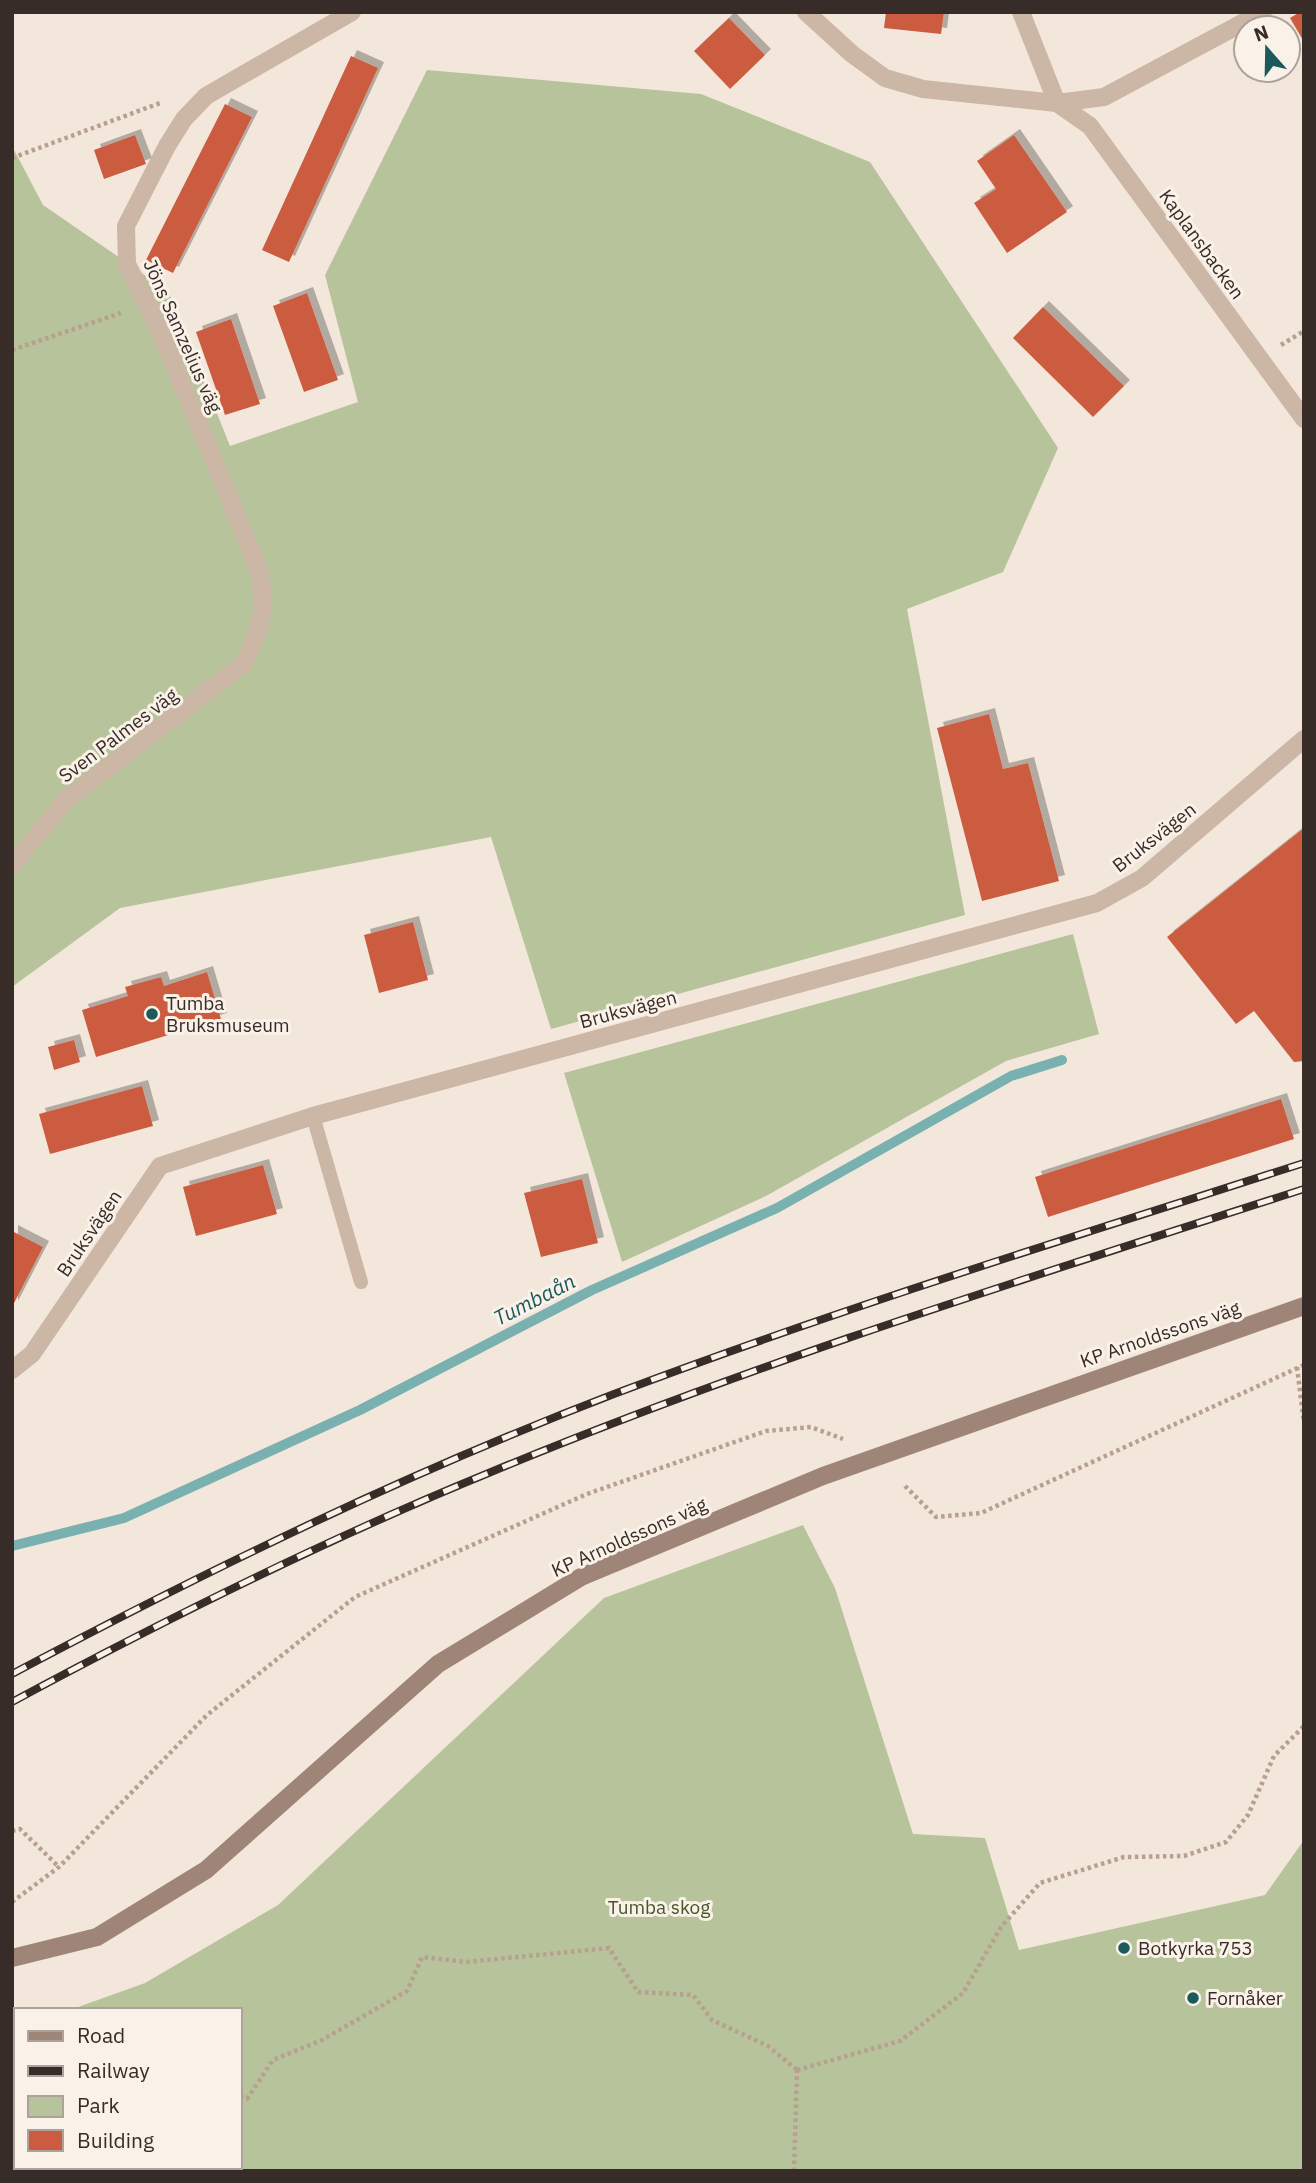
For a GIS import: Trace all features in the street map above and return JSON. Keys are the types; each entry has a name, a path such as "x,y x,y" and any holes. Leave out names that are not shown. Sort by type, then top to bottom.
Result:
{"main road":[{"name":"KP Arnoldssons väg","path":"12,1958 97,1937 206,1870 438,1664 581,1577 822,1476 1304,1306"}],"street":[{"name":"Jöns Samzelius väg","path":"254,645 264,613 263,588 258,567 127,264 126,226 184,118 206,96 236,76 352,12"},
{"path":"1021,12 1057,103"},
{"path":"815,16 885,78 923,89 1057,103 1104,97 1263,12"},
{"name":"Kaplansbacken","path":"1057,103 1090,126 1304,419"},
{"name":"Sven Palmes väg","path":"12,864 68,799 229,676 243,664 254,645"},
{"name":"Bruksvägen","path":"12,1370 32,1354 160,1166 313,1116 1097,903 1142,878 1304,739"}],"lane":[{"path":"313,1116 362,1282"}],"path":[{"path":"12,158 162,102"},
{"path":"12,350 145,304"},
{"path":"905,1486 936,1517 981,1513 1304,1365"},
{"path":"1297,1367 1304,1423"},
{"path":"12,1902 59,1867 207,1714 355,1597 587,1494 766,1431 811,1427 846,1440"},
{"path":"797,2070 900,2041 963,1993 1001,1927 1040,1883 1124,1857 1184,1856 1226,1842 1248,1815 1274,1756 1302,1729"},
{"path":"12,1831 20,1829 59,1867"},
{"path":"242,2098 247,2099 273,2060 322,2040 407,1991 422,1957 466,1962 609,1948 638,1992 693,1995 712,2020 768,2046 797,2070"},
{"path":"794,2171 797,2070"}],"green space":[{"path":"427,70 701,94 870,162 1058,448 1003,572 907,609 965,915 551,1029 491,837 120,908 12,987 12,146 43,205 168,291 230,446 358,402 325,275"},
{"path":"1073,934 1099,1034 1006,1061 766,1196 622,1262 564,1073"},
{"name":"Tumba skog","path":"803,1525 835,1588 913,1834 985,1838 1019,1950 1265,1895 1304,1840 1304,2171 12,2171 14,2030 14,2169 242,2169 242,2008 76,2008 145,1983 278,1905 604,1598"}],"building":[{"path":"886,12 944,12 941,34 884,28"},
{"path":"1304,12 1304,42 1302,14 1297,14"},
{"path":"729,18 765,55 730,89 694,51"},
{"path":"351,56 378,68 289,262 262,250"},
{"path":"225,104 252,117 173,273 146,260"},
{"path":"135,135 146,164 104,179 94,150"},
{"path":"1014,135 1067,212 1007,253 974,203 996,189 977,161"},
{"path":"307,293 338,380 304,392 273,306"},
{"path":"1043,307 1124,386 1093,417 1013,338"},
{"path":"231,319 260,404 225,415 196,332"},
{"path":"989,714 1003,769 1028,763 1059,881 982,901 937,728"},
{"path":"1304,828 1304,1061 1294,1062 1254,1011 1236,1024 1167,937"},
{"path":"413,922 428,980 379,993 364,935"},
{"name":"Tumba Bruksmuseum","path":"207,972 221,1019 96,1057 82,1010 128,996 125,987 161,977 164,986"},
{"path":"74,1040 80,1062 54,1070 48,1047"},
{"path":"142,1086 153,1126 50,1154 39,1114"},
{"path":"1281,1099 1294,1139 1048,1217 1035,1177"},
{"path":"263,1165 277,1214 196,1236 183,1187"},
{"path":"582,1179 598,1243 541,1257 524,1193"},
{"path":"12,1231 43,1247 12,1307"}],"waterway":[{"name":"Tumbaån","path":"12,1546 124,1518 360,1410 592,1290 777,1208 1011,1076 1062,1060"}],"railway":[{"path":"12,1674 160,1597 309,1525 537,1424 699,1362 871,1303 1304,1163"},
{"path":"12,1702 189,1610 309,1552 491,1472 591,1432 894,1322 1304,1189"}],"place":[{"name":"Tumba Bruksmuseum","path":"152,1014"},
{"name":"Botkyrka 753","path":"1124,1948"},
{"name":"Fornåker","path":"1193,1998"}]}
